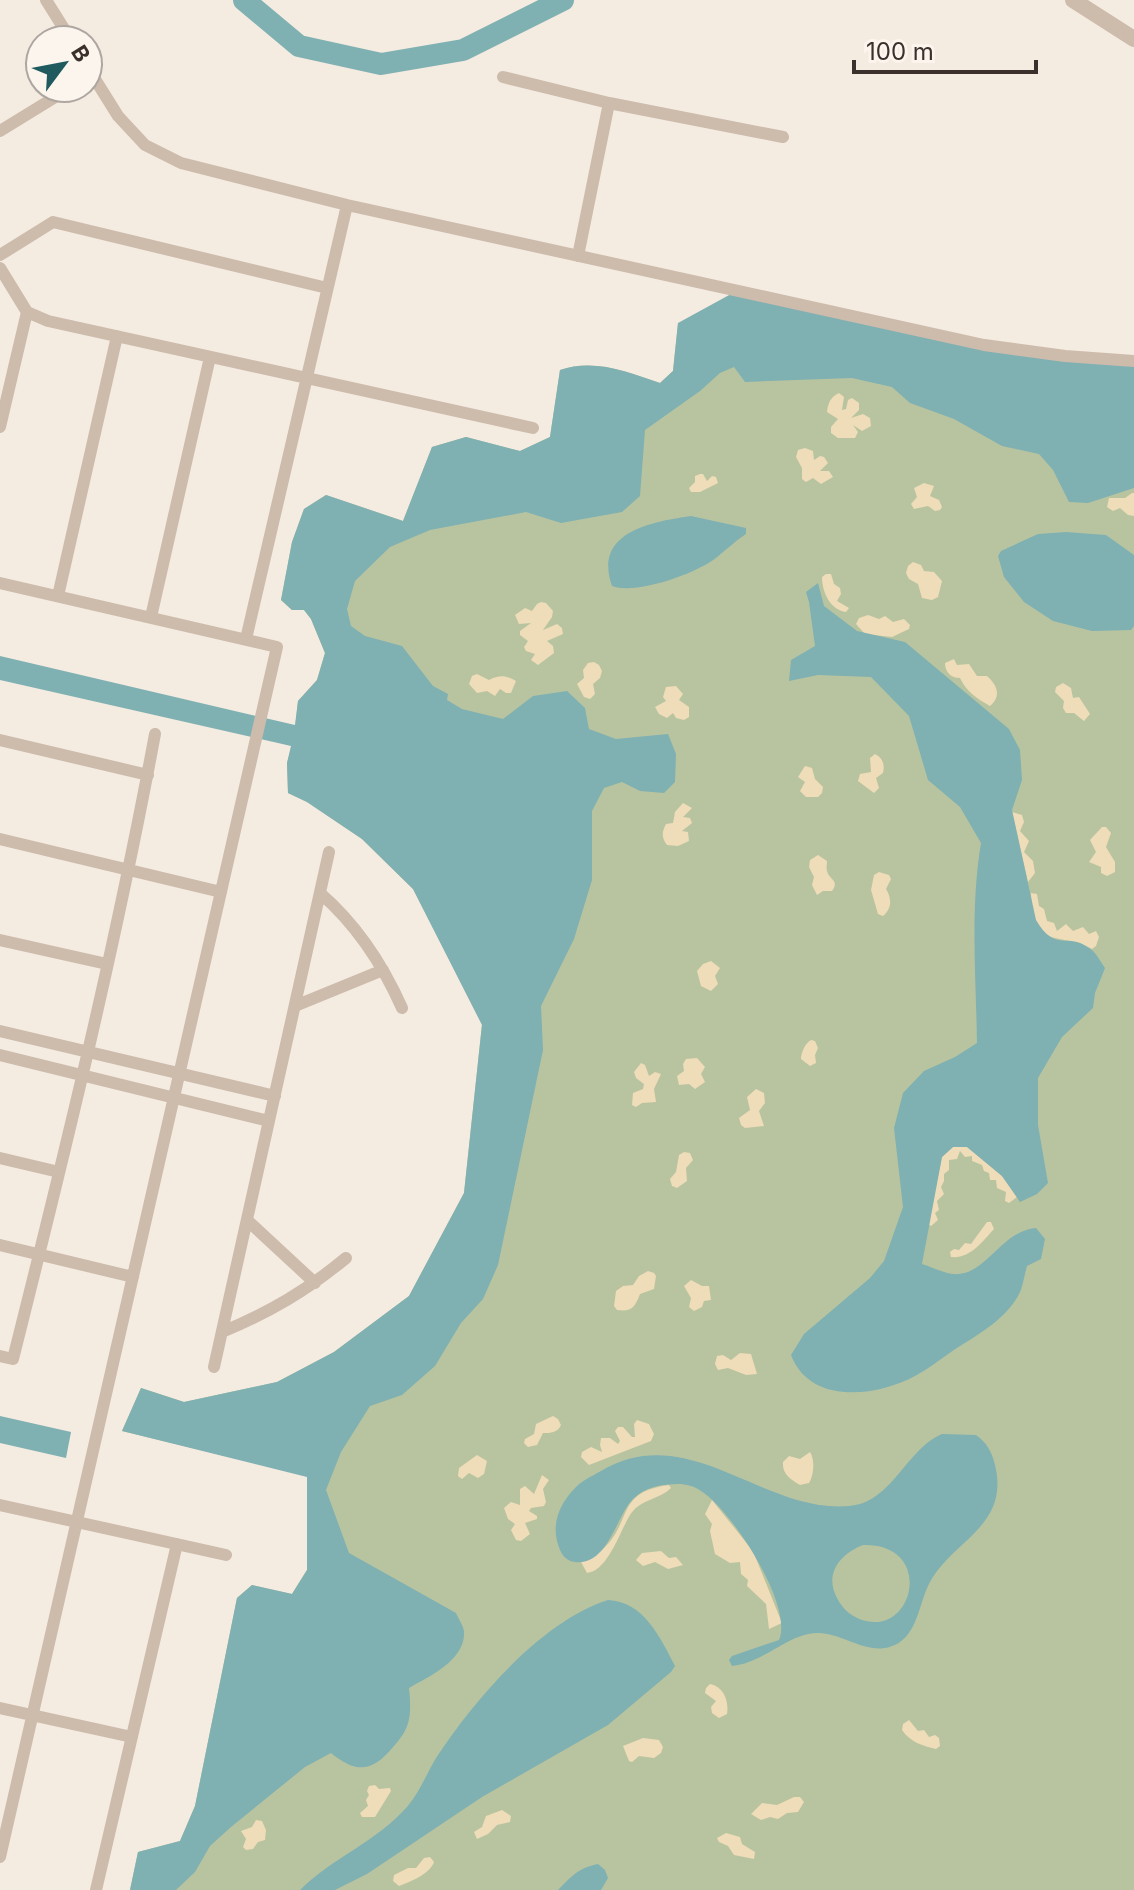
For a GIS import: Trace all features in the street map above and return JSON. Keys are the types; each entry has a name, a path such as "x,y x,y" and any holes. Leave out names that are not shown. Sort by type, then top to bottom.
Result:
{"street":[{"path":"46,0 61,24"},
{"path":"1073,0 1134,39"},
{"path":"503,77 609,103 783,137"},
{"path":"104,95 145,145 181,163 347,205 984,345 1134,361"},
{"path":"578,256 609,103"},
{"path":"0,131 44,104"},
{"path":"246,639 347,205"},
{"path":"0,255 53,222 327,288"},
{"path":"0,268 27,312 48,321 533,428"},
{"path":"0,427 27,312"},
{"path":"58,596 117,336"},
{"path":"151,617 210,357"},
{"path":"0,583 277,647 0,1857"},
{"path":"0,1356 13,1359 130,870 155,734"},
{"path":"0,740 148,775"},
{"path":"0,839 221,892"},
{"path":"214,1367 329,852"},
{"path":"320,893 354,926 383,970 402,1008"},
{"path":"0,940 107,964"},
{"path":"295,1006 383,970"},
{"path":"0,1031 275,1096"},
{"path":"0,1055 269,1121"},
{"path":"0,1158 59,1172"},
{"path":"247,1220 315,1283"},
{"path":"0,1245 133,1277"},
{"path":"222,1332 282,1305 346,1258"},
{"path":"0,1505 226,1555"},
{"path":"96,1890 177,1544"},
{"path":"0,1708 132,1737"}],"green space":[{"path":"678,323 1134,365 1134,1890 130,1890 138,1852 180,1841 195,1806 237,1598 252,1585 292,1594 307,1570 307,1476 122,1431 141,1388 184,1402 277,1382 334,1352 409,1296 464,1193 482,1024 413,889 362,839 288,793 287,763 298,701 317,680 325,653 304,610 292,610 281,600 292,542 304,509 326,495 403,521 432,447 466,437 520,451 550,437 560,370 598,366 660,383 673,371"}],"sand":[{"path":"839,393 844,397 842,410 846,409 848,400 852,398 859,403 859,410 851,418 863,414 870,418 871,426 862,431 853,425 858,432 855,438 838,438 831,433 831,427 838,419 827,409"},
{"path":"805,448 813,451 814,460 824,457 828,463 820,471 829,471 833,477 821,484 813,478 806,482 802,479 802,468 796,457 798,450"},
{"path":"700,474 707,481 712,476 716,477 718,483 700,492 691,492 689,488 695,482 695,476"},
{"path":"924,483 934,486 930,496 939,500 940,510 935,511 928,506 914,509 911,504 917,497 914,488"},
{"path":"1132,493 1134,516 1120,508 1113,511 1107,507 1109,498 1125,498"},
{"path":"913,562 921,565 924,571 934,572 942,581 938,597 932,600 922,598 918,584 906,573"},
{"path":"831,574 834,584 840,588 837,601 849,608 846,612 836,608 825,594 822,577"},
{"path":"541,602 553,611 543,630 557,624 563,634 547,641 553,646 554,653 538,665 531,660 535,654 524,647 528,641 520,635 520,631 531,623 519,624 515,615 525,608 532,611"},
{"path":"868,615 879,619 885,616 893,622 904,619 910,625 909,629 892,637 865,634 856,624 859,618"},
{"path":"954,659 957,665 969,664 977,676 987,676 993,683 997,694 990,706 972,694 960,678 947,672 945,663"},
{"path":"594,662 602,671 593,684 595,694 590,699 584,697 577,684 584,678 583,670 588,663"},
{"path":"477,674 489,680 502,676 516,681 511,693 500,689 495,696 487,691 477,693 469,684 472,676"},
{"path":"1063,683 1071,688 1073,698 1079,697 1090,714 1084,721 1074,713 1066,713 1063,708 1064,701 1055,692 1056,687"},
{"path":"676,686 683,694 679,700 689,707 689,717 684,720 676,718 673,713 667,718 659,714 655,707 666,701 663,697 666,687"},
{"path":"875,754 884,767 883,773 876,778 879,788 874,793 858,781 860,774 871,772 870,758"},
{"path":"805,766 812,768 815,779 823,787 818,797 806,797 800,791 805,782 798,777"},
{"path":"683,803 692,808 683,817 690,818 692,823 682,831 688,832 689,841 678,846 667,845 663,837 666,824 673,823 675,812"},
{"path":"1012,812 1022,815 1024,822 1020,831 1029,841 1024,852 1033,861 1035,873 1028,882"},
{"path":"1102,827 1111,833 1106,847 1115,862 1115,872 1107,876 1101,873 1101,867 1089,862 1096,852 1090,840"},
{"path":"818,855 827,861 828,874 835,884 832,891 817,895 809,867 810,860"},
{"path":"879,872 889,875 891,879 886,889 889,907 883,916 878,914 871,890 874,875"},
{"path":"1031,893 1037,894 1047,921 1054,923 1057,931 1066,924 1073,931 1083,927 1089,934 1096,931 1099,937 1096,946 1092,949 1042,932 1033,912"},
{"path":"711,961 720,968 715,976 718,984 711,991 701,986 697,971"},
{"path":"811,1040 818,1048 816,1063 810,1066 801,1059 804,1048"},
{"path":"697,1058 705,1067 701,1074 705,1082 695,1089 689,1084 679,1085 677,1076 684,1071 686,1059"},
{"path":"641,1063 649,1076 655,1072 661,1074 654,1089 656,1102 642,1103 636,1107 632,1105 633,1093 643,1089 644,1084 634,1072"},
{"path":"756,1089 764,1093 765,1103 759,1111 764,1126 745,1128 739,1118 750,1110 747,1097"},
{"path":"953,1147 967,1147 1002,1176 1017,1197 1009,1203 1005,1201 1006,1192 997,1188 996,1180 990,1180 989,1173 984,1171 982,1165 960,1151 957,1159 949,1160 949,1170 944,1174 941,1187 944,1194 937,1201 939,1210 935,1213 938,1220 931,1226 928,1224 942,1157"},
{"path":"690,1153 693,1160 686,1168 687,1181 677,1188 672,1186 670,1179 676,1172 679,1155"},
{"path":"987,1222 991,1222 994,1229 980,1244 964,1255 951,1257 950,1252 954,1249 959,1250 965,1243 971,1244"},
{"path":"648,1271 656,1276 654,1289 640,1294 630,1309 617,1310 614,1306 616,1291 633,1285 639,1276"},
{"path":"691,1280 709,1286 711,1300 704,1301 702,1307 694,1311 689,1307 691,1298 684,1286"},
{"path":"740,1353 751,1354 757,1374 746,1375 728,1368 718,1370 715,1364 717,1356 723,1355 731,1360"},
{"path":"553,1416 561,1425 559,1428 543,1433 537,1445 528,1447 525,1439 534,1434 536,1424"},
{"path":"637,1420 649,1424 654,1434 651,1441 589,1465 581,1457 582,1452 591,1447 602,1452 601,1438 610,1438 618,1444 620,1441 615,1431 618,1427 623,1427 635,1437 634,1424"},
{"path":"810,1452 812,1476 809,1483 800,1485 785,1473 783,1462 789,1456 800,1459"},
{"path":"477,1455 487,1461 484,1474 478,1478 469,1473 462,1479 458,1476 459,1468"},
{"path":"542,1475 549,1480 543,1489 546,1502 544,1506 531,1508 529,1511 537,1519 525,1523 530,1534 521,1541 516,1540 511,1530 515,1524 508,1519 504,1508 511,1502 520,1505 520,1489 525,1486 534,1494"},
{"path":"669,1485 671,1488 666,1492 634,1510 607,1558 594,1571 587,1573 581,1562 601,1551 612,1538 632,1501 640,1494"},
{"path":"712,1500 753,1551 782,1623 769,1629 766,1604 747,1586 748,1580 741,1574 740,1562 730,1563 715,1554 710,1531 712,1524 705,1514"},
{"path":"661,1551 669,1558 676,1557 683,1565 668,1569 655,1562 643,1566 636,1560 642,1553"},
{"path":"710,1684 722,1691 726,1700 727,1714 719,1718 712,1713 711,1707 716,1701 705,1693"},
{"path":"909,1720 918,1731 924,1730 929,1737 935,1735 939,1738 940,1746 931,1748 909,1738 902,1730 903,1724"},
{"path":"643,1738 659,1740 663,1747 661,1753 654,1758 639,1756 629,1761 623,1746"},
{"path":"375,1785 379,1789 390,1788 391,1791 375,1817 362,1817 360,1813 368,1806 369,1786"},
{"path":"800,1797 804,1802 798,1812 787,1813 778,1819 770,1817 761,1820 751,1814 762,1803 777,1805"},
{"path":"502,1810 511,1816 510,1822 497,1825 477,1839 474,1832 482,1827 486,1816"},
{"path":"256,1820 262,1821 266,1830 265,1840 246,1850 243,1847 246,1839 241,1831 252,1827"},
{"path":"726,1833 740,1837 742,1844 755,1852 754,1859 734,1855 728,1846 719,1842 717,1838"},
{"path":"430,1857 434,1862 424,1874 399,1886 393,1881 394,1875 408,1868 416,1868 424,1858"}],"water":[{"path":"731,294 982,349 1134,365 1134,488 1088,503 1069,502 1053,470 1039,454 1002,446 954,419 910,403 892,387 852,378 745,382 734,367 720,373 645,430 640,496 622,512 561,523 526,512 430,530 390,547 355,581 347,609 351,626 365,636 402,646 433,686 448,694 447,700 462,709 503,719 533,696 567,691 585,708 589,729 616,739 668,734 676,754 675,782 664,793 640,791 622,782 604,788 592,811 592,880 574,939 541,1006 543,1050 498,1265 483,1299 461,1323 435,1366 402,1395 370,1406 341,1452 326,1490 349,1553 456,1613 464,1631 459,1650 445,1666 409,1688 407,1727 397,1743 379,1761 357,1767 331,1753 305,1767 231,1827 210,1846 195,1872 176,1890 130,1890 138,1852 180,1841 195,1806 237,1598 252,1585 292,1594 307,1570 307,1477 122,1431 141,1388 184,1402 277,1382 334,1352 409,1296 464,1193 482,1025 413,889 362,839 288,793 287,763 291,746 0,680 0,656 295,725 298,701 317,680 325,653 304,610 292,610 281,600 292,542 304,509 326,495 403,521 432,447 466,437 520,451 550,437 560,370 598,366 660,383 673,371 678,323"},
{"path":"691,516 746,528 746,534 716,558 680,576 635,588 612,586 608,568 611,553 618,542 643,527"},
{"path":"1066,532 1106,535 1134,555 1134,626 1131,630 1092,631 1053,621 1024,602 1004,577 998,556 1001,551 1038,534"},
{"path":"818,583 824,606 857,631 905,642 1009,729 1020,750 1022,780 1012,810 1036,920 1049,936 1081,944 1091,950 1105,968 1093,1008 1062,1037 1038,1078 1038,1125 1048,1183 1037,1194 1020,1202 1002,1176 967,1147 953,1147 942,1157 922,1264 953,1274 965,1273 984,1262 1012,1237 1036,1228 1045,1239 1041,1259 1027,1266 1018,1296 988,1328 915,1376 882,1389 864,1392 828,1389 813,1382 800,1371 791,1355 804,1334 870,1278 884,1261 903,1207 894,1128 903,1093 924,1071 977,1043 975,918 981,843 960,807 928,780 909,716 871,677 818,675 789,681 791,660 815,646 806,592"},
{"path":"0,1416 71,1432 66,1458 0,1443"},
{"path":"942,1434 976,1435 980,1438 995,1465 997,1486 994,1503 977,1531 940,1567 930,1582 906,1637 890,1647 869,1647 817,1633 796,1638 755,1660 732,1666 729,1660 732,1656 779,1640 781,1625 777,1605 769,1583 743,1537 714,1501 690,1486 660,1486 638,1495 627,1507 603,1548 586,1561 575,1562 565,1558 557,1541 559,1512 576,1487 601,1471 633,1458 665,1456 695,1461 786,1497 817,1505 849,1506 877,1496 929,1441","holes":["863,1545 886,1548 900,1558 908,1571 910,1587 905,1602 896,1614 883,1621 861,1620 839,1602 833,1589 833,1573 841,1559"]},
{"path":"608,1600 632,1607 649,1623 675,1666 671,1672 608,1725 482,1797 367,1874 335,1890 300,1890 326,1868 382,1830 407,1807 454,1733 512,1664 559,1625 583,1610"},
{"path":"598,1864 608,1878 601,1890 558,1890 580,1870"}],"waterway":[{"path":"244,0 299,46 381,64 463,50 563,0"}]}
